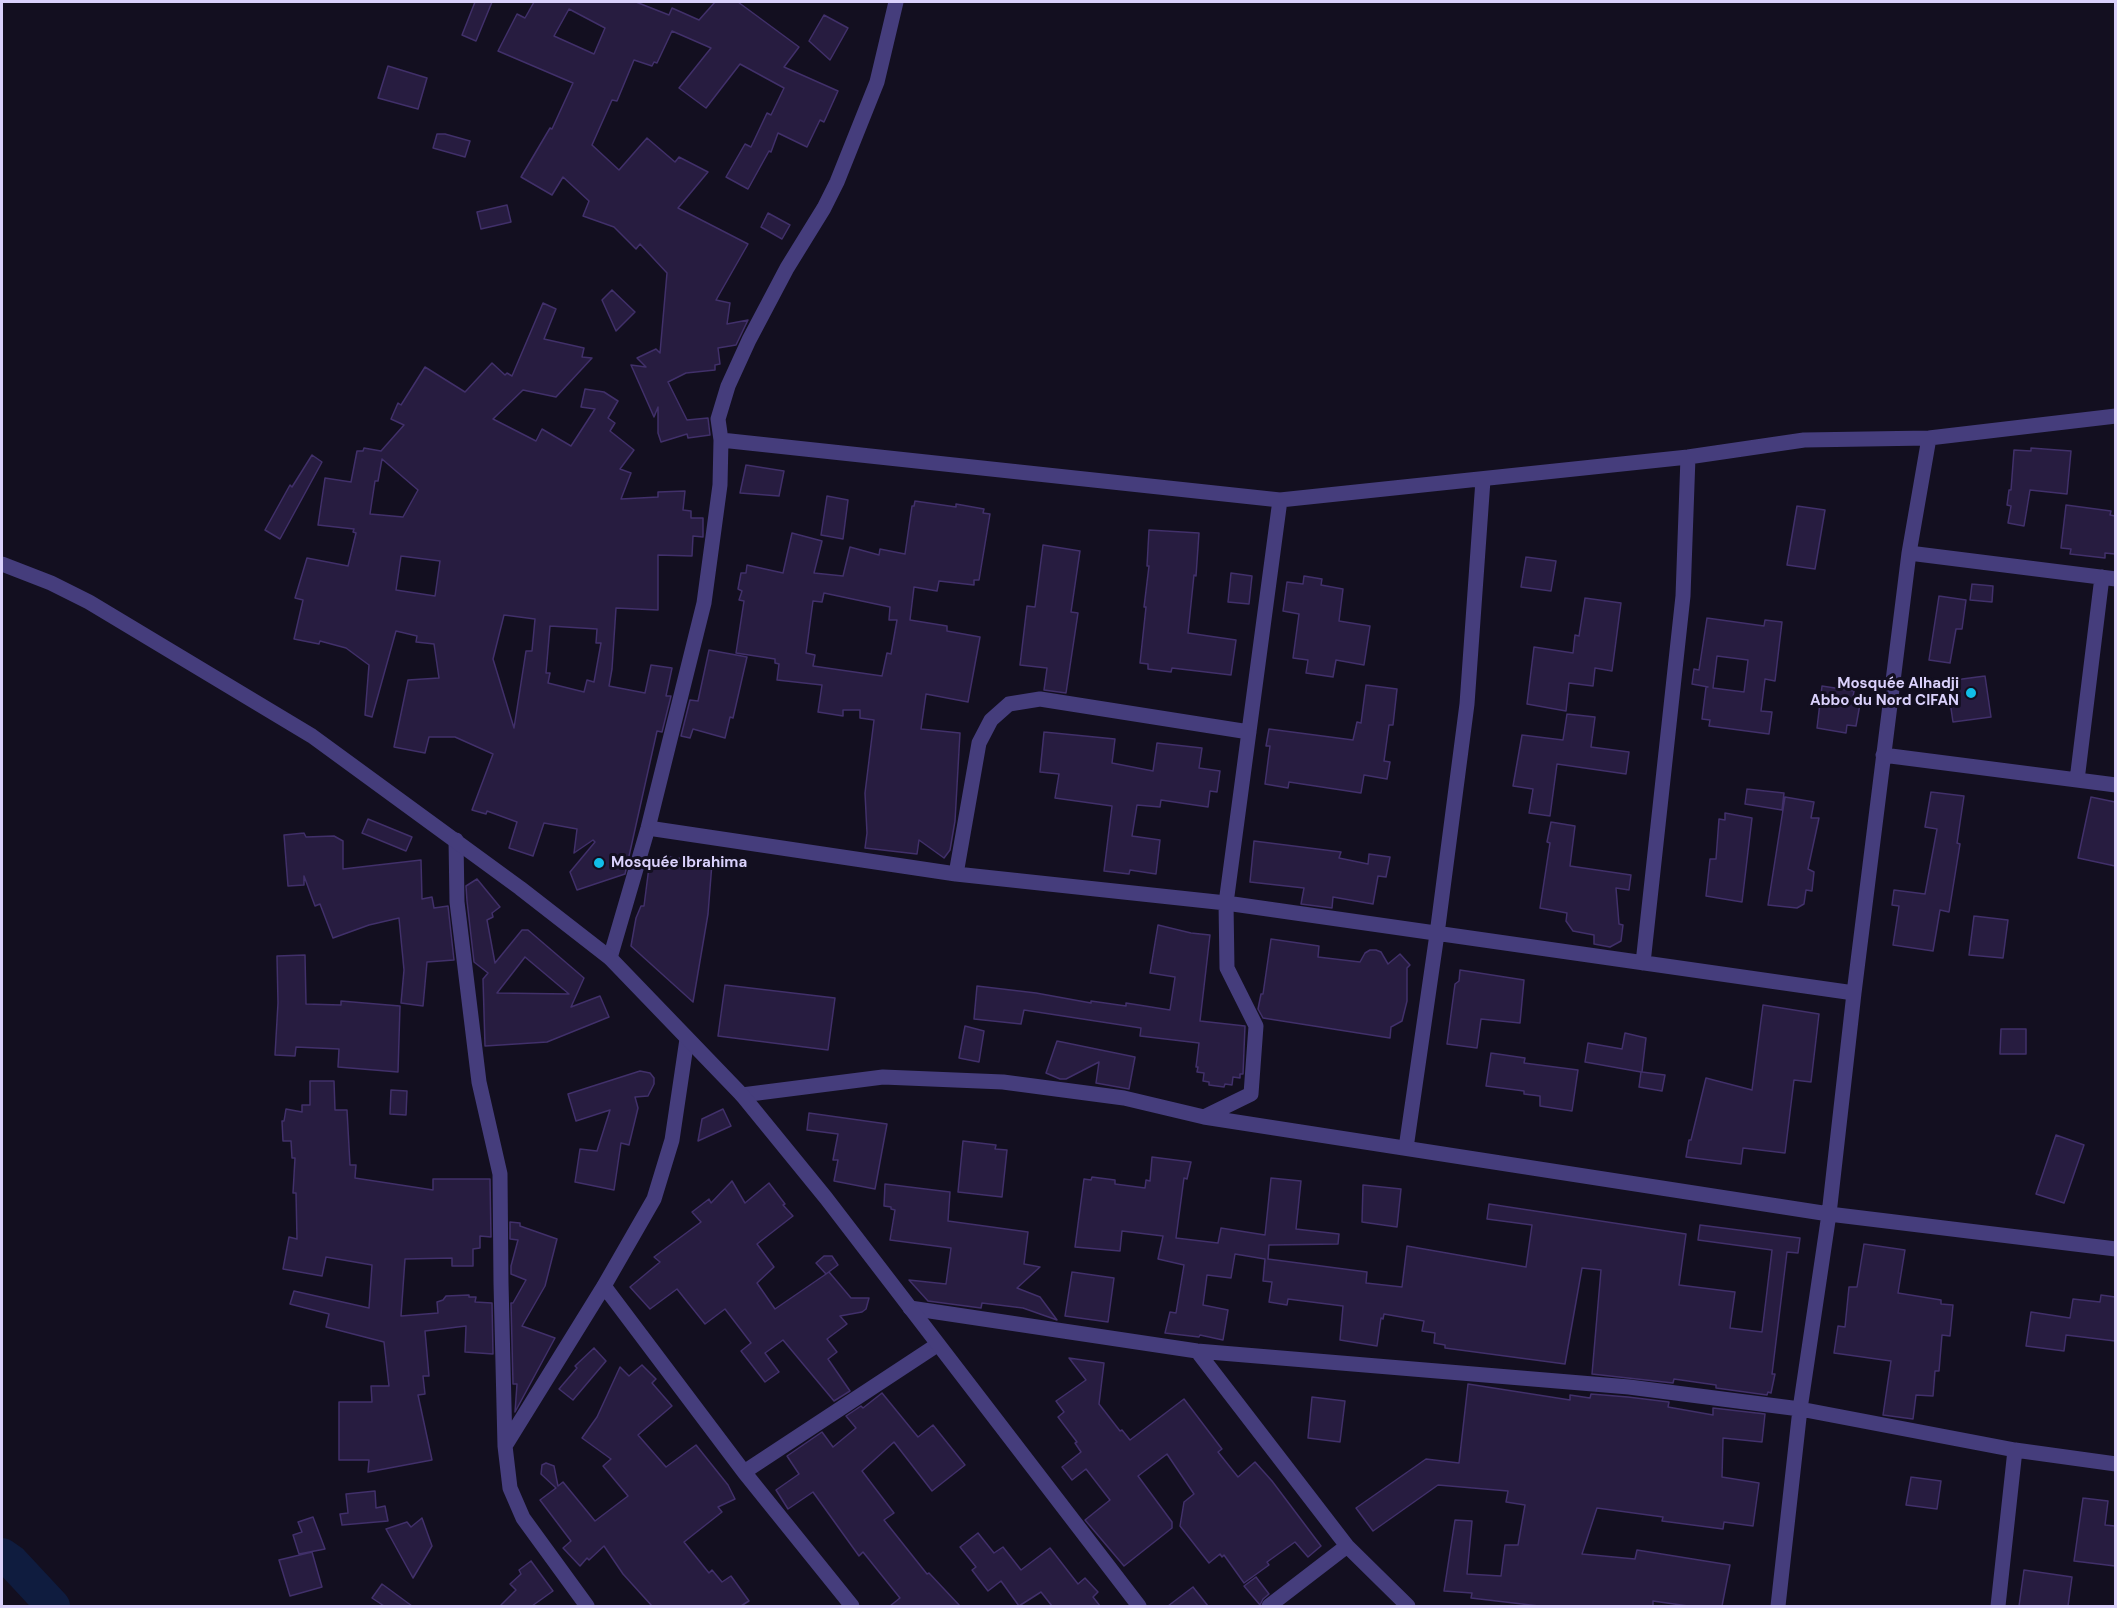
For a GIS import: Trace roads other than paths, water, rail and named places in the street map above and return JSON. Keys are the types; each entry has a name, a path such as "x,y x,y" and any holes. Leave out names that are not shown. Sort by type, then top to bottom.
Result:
{"street":[{"path":"610,958 648,828 704,603 720,485 721,440 718,419 728,386 749,340 837,182 877,82 896,2"},
{"path":"721,440 1280,500 1688,457 1804,440 1929,438 2115,416"},
{"path":"1778,1606 1800,1409 1829,1214 1909,553 1929,438"},
{"path":"1643,963 1683,596 1688,457"},
{"path":"1406,1148 1467,704 1483,480"},
{"path":"1204,1116 1251,1094 1256,1026 1227,968 1226,903 1280,500"},
{"path":"1909,553 2109,578 2077,780"},
{"path":"2,564 51,583 89,602 312,736 456,840 610,958 742,1095 826,1198 1139,1606"},
{"path":"956,874 979,743 991,720 1009,704 1040,699 1249,732"},
{"path":"1883,755 2115,785"},
{"path":"648,828 956,874 1226,903 1854,993"},
{"path":"456,840 457,902 479,1082 500,1174 505,1446 510,1488 523,1518 587,1606"},
{"path":"505,1446 604,1286 654,1199 672,1140 687,1039"},
{"path":"742,1095 883,1077 1003,1082 1124,1098 1204,1116 1829,1214 2115,1249"},
{"path":"604,1286 744,1472 852,1606"},
{"path":"910,1308 1197,1351 1629,1387 1800,1409 2015,1450 2115,1464"},
{"path":"744,1472 937,1345"},
{"path":"1197,1351 1347,1546 1408,1606"},
{"path":"1998,1606 2015,1450"},
{"path":"1269,1606 1347,1546"}],"waterway":[{"path":"2,1555 12,1562 53,1606"}],"place":[{"name":"Mosquée Alhadji Abbo du Nord CIFAN","path":"1971,693"},
{"name":"Mosquée Ibrahima","path":"599,863"}]}
